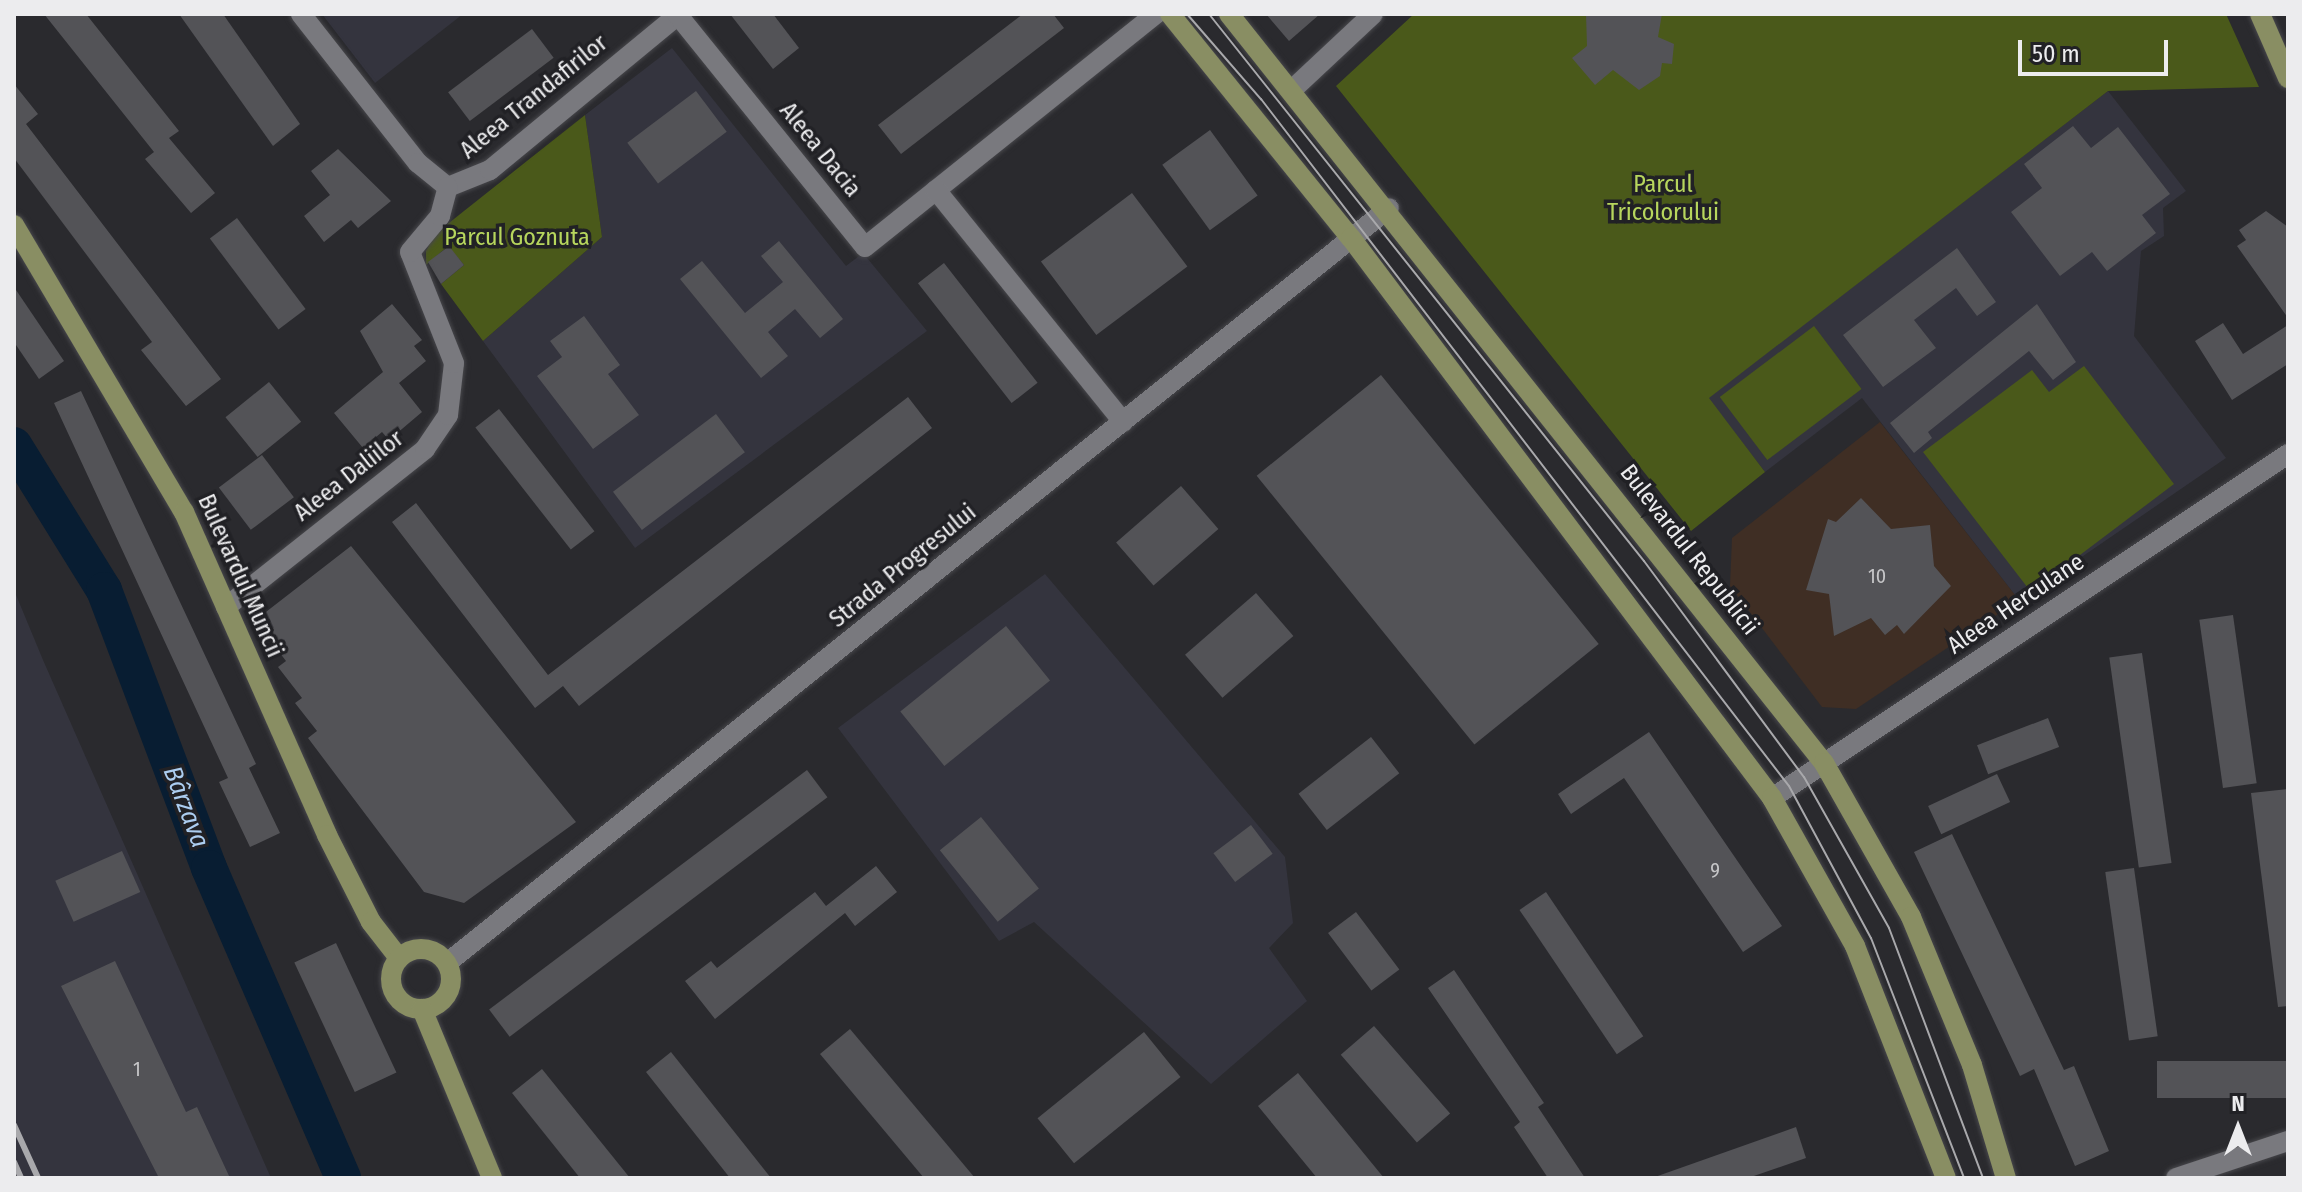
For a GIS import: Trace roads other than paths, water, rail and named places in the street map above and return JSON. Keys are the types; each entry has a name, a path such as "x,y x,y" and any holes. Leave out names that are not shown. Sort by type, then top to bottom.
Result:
{"main road":[{"path":"1170,14 1351,238 1772,798 1855,946 1946,1178"},
{"name":"Bulevardul Republicii","path":"1229,14 1294,88 1824,763 1911,917 1972,1065 2006,1178"},
{"path":"2260,14 2288,78"},
{"name":"Bulevardul Muncii","path":"14,225 184,512 327,835 399,958"},
{"path":"422,1009 448,993 447,963 419,948 399,958 393,992 422,1009 492,1178"}],"street":[{"name":"Aleea Trandafirilor","path":"301,14 418,163 448,187 490,170 677,14"},
{"name":"Aleea Dacia","path":"677,14 865,247 1156,14"},
{"path":"1294,88 1373,14"},
{"name":"Aleea Daliilor","path":"226,607 425,449 448,415 454,363 410,252 440,216 448,187"},
{"path":"936,190 1123,422"},
{"name":"Strada Progresului","path":"447,963 1389,208"},
{"name":"Aleea Herculane","path":"1772,798 2288,454"},
{"path":"2176,1178 2288,1141"}],"waterway":[{"name":"Bârzava","path":"14,445 104,590 209,868 343,1178"}],"tram line":[{"path":"1187,14 1261,99 1789,786 1871,938 1964,1178"},
{"path":"1209,14 1644,561 1804,777 1889,928 1983,1178"}],"railway":[{"path":"14,1125 38,1178"},
{"path":"14,1162 21,1178"}],"park label":[{"name":"Parcul Tricolorului","path":"1663,199"},
{"name":"Parcul Goznuta","path":"517,238"}]}
